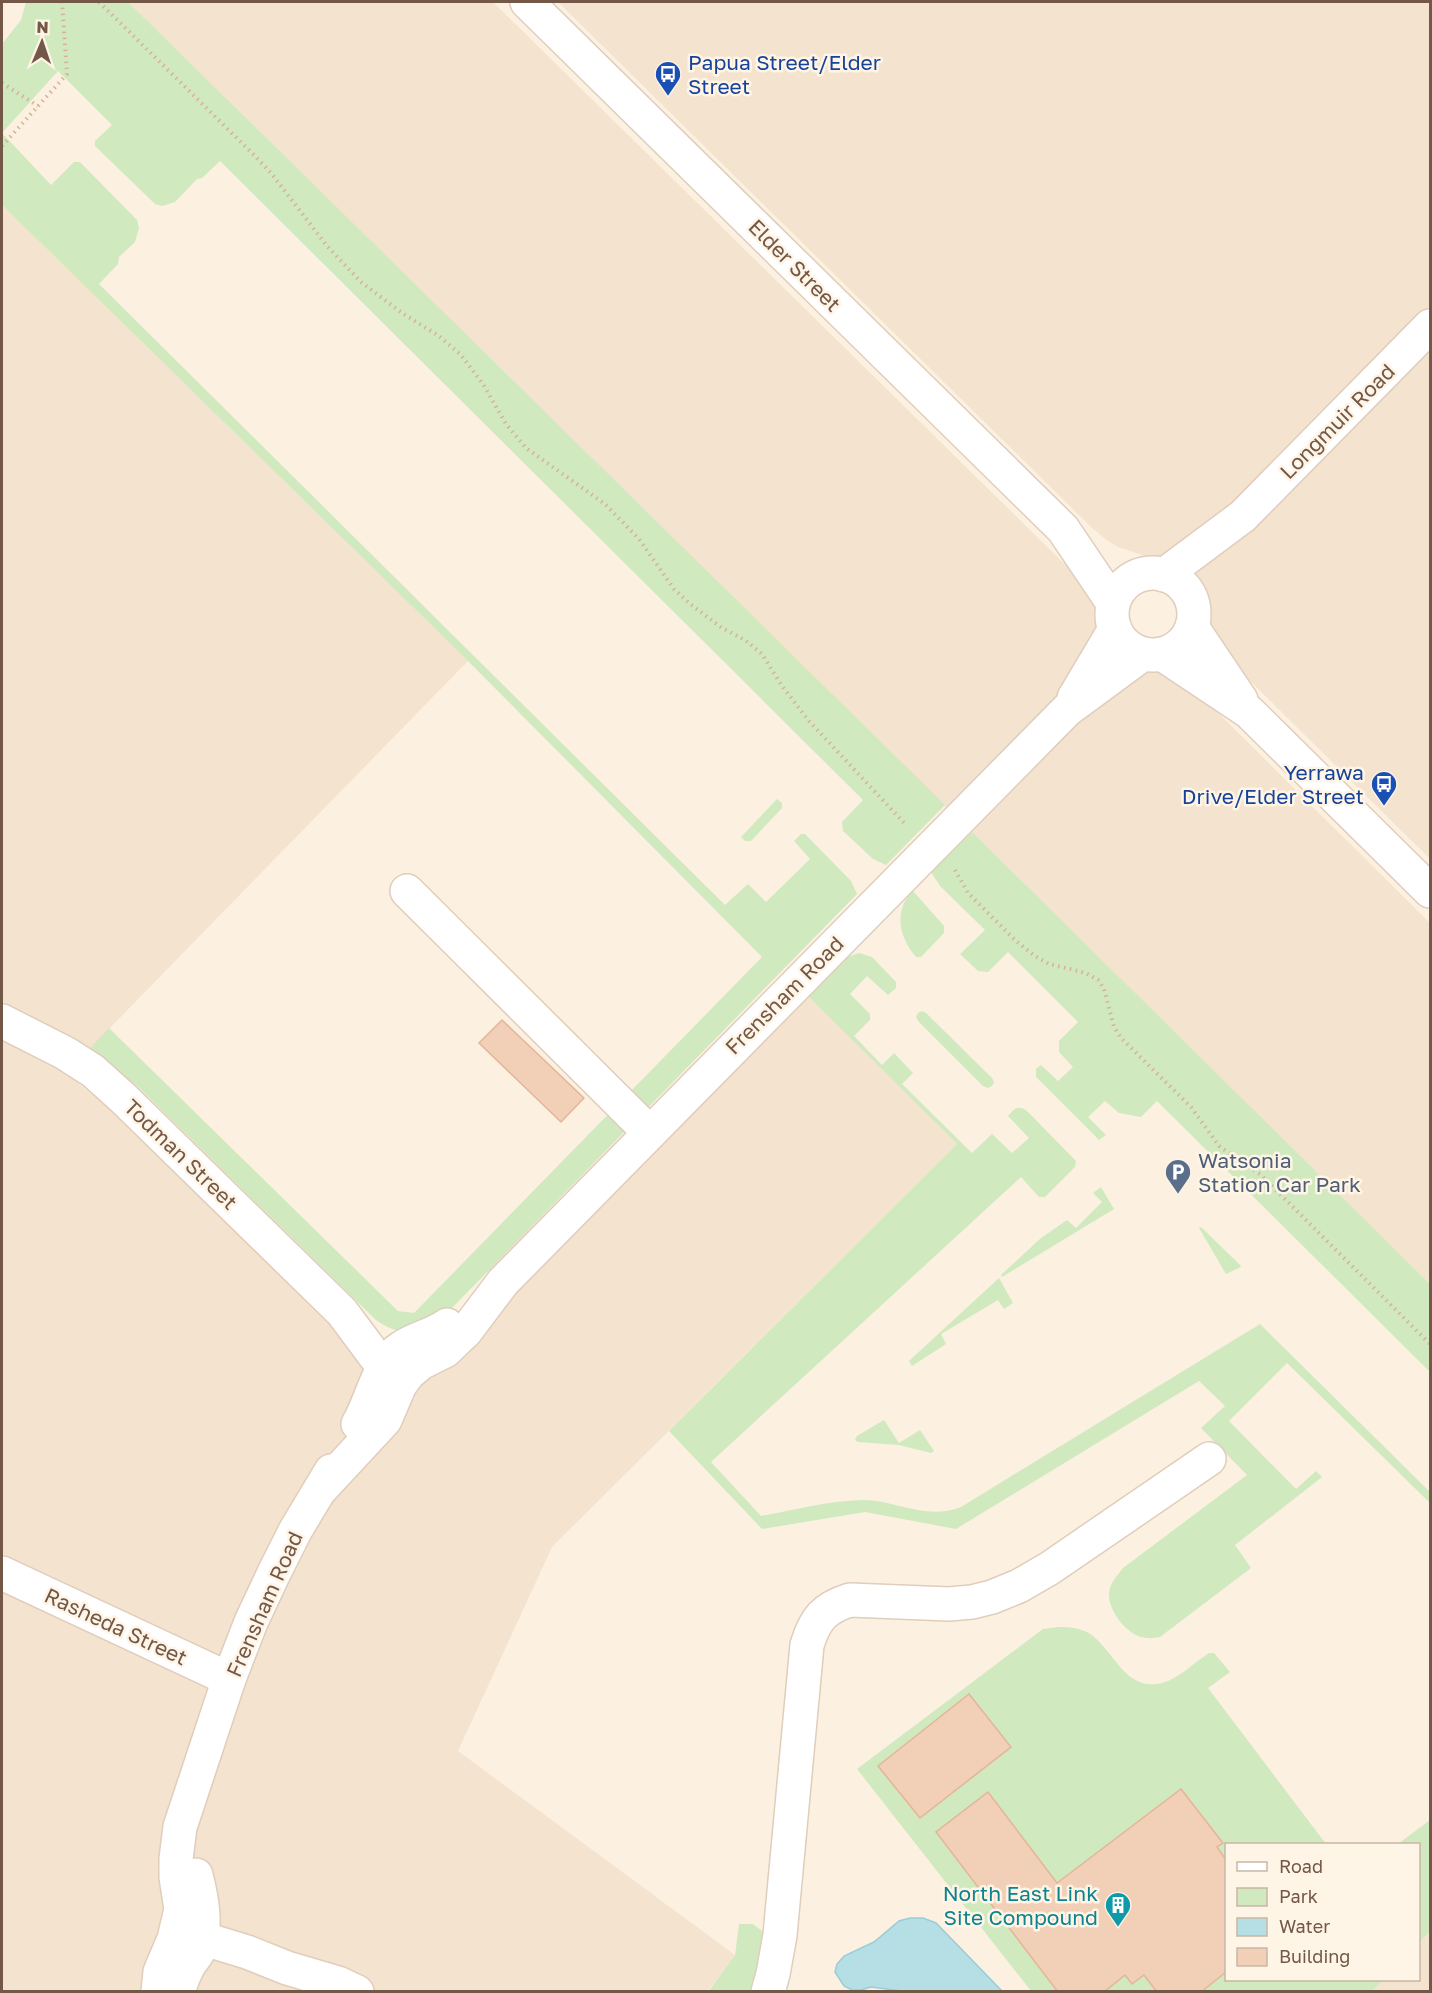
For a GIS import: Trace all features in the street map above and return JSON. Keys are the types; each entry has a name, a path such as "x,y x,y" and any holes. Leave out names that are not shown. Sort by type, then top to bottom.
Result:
{"street":[{"name":"Elder Street","path":"526,2 1064,529 1114,616"},
{"name":"Longmuir Road","path":"1151,575 1243,516 1431,326"},
{"name":"Longmuir Road","path":"1192,613 1243,516"},
{"name":"Elder Street","path":"1064,529 1151,575"},
{"path":"1249,712 1192,613 1185,588 1175,579 1151,575 1127,582 1118,592 1114,616 1122,640 1132,649 1153,654 1249,712 1431,891"},
{"path":"1153,654 1175,648 1186,639 1192,613"},
{"name":"Frensham Road","path":"1066,710 1114,616"},
{"name":"Frensham Road","path":"178,1992 182,1978 199,1951 195,1927 182,1909 176,1877 180,1827 230,1679 251,1622 295,1531 320,1491 385,1420 400,1385 397,1363 421,1363 446,1351 466,1331 503,1282 1066,710 1153,654"},
{"path":"407,891 649,1132"},
{"name":"Todman Street","path":"2,1021 65,1053 93,1071 397,1363"},
{"path":"768,1992 780,1935 807,1645 812,1629 821,1615 836,1605 850,1600 949,1604 972,1602 1019,1586 1050,1568 1209,1459"},
{"name":"Rasheda Street","path":"2,1573 230,1679"},
{"path":"195,1927 226,1922 260,1935 313,1964 347,1987"},
{"name":"Frensham Road","path":"158,1992 160,1972 195,1927"}],"path":[{"path":"2,146 67,74 62,2"},
{"path":"99,2 271,173 327,246 361,282 394,308 439,336 461,355 483,384 506,424 526,448 605,504 639,539 674,589 689,603 762,654 782,686 809,721 904,824 954,869 968,893 979,905 1035,956 1049,964 1086,973 1098,980 1104,989 1114,1027 1121,1038 1191,1107 1219,1146 1261,1175 1431,1344"},
{"path":"2,83 38,106"}],"shaded area":[{"path":"128,2 493,2 1088,587 1100,608 1102,621 1115,648 1163,673 1203,698 1430,923 1430,1284"},
{"path":"558,2 1430,2 1430,859 1233,664 1211,632 1202,595 1194,583 1182,573 1157,560 1118,547 1090,526"},
{"path":"2,205 468,661 66,1073 114,1113 365,1359 465,1345 809,997 957,1144 552,1547 458,1751 735,1955 708,1991 2,1991"},
{"path":"1430,1931 1430,1991 1371,1992 1382,1981 1420,1981 1420,1942"}],"green space":[{"path":"26,2 128,2 945,805 886,865 873,859 843,831 842,822 863,800 220,161 202,178 197,179 175,202 162,206 155,204 95,146 95,141 112,125 58,71 2,133 2,44 21,20"},
{"path":"2,133 51,185 74,162 80,162 137,220 139,228 135,242 119,257 118,264 99,284 725,905 748,884 766,902 810,859 794,841 801,834 805,834 851,881 857,894 448,1312 413,1330 396,1330 376,1320 137,1086 90,1048 109,1028 398,1311 414,1313 762,957 468,661 2,205"},
{"path":"777,799 782,803 782,808 751,841 745,841 741,837"},
{"path":"972,832 1430,1284 1430,1372 1157,1101 1141,1117 1119,1113 1105,1101 1088,1117 1106,1135 1099,1140 1036,1077 1036,1069 1041,1065 1058,1081 1073,1067 1059,1052 1059,1041 1078,1022 1008,952 988,972 978,971 960,954 985,930 940,886 931,872"},
{"path":"913,891 944,926 944,933 921,957 916,957 902,933 903,907"},
{"path":"859,953 872,957 896,982 896,988 888,995 867,976 850,994 870,1014 870,1020 854,1036 882,1065 894,1053 913,1073 902,1084 972,1153 992,1134 1012,1153 1029,1138 1008,1116 1014,1109 1021,1108 1027,1111 1076,1161 1075,1167 1045,1197 1039,1197 1021,1177 711,1462 761,1516 824,1504 862,1500 936,1512 961,1507 1260,1324 1430,1492 1430,1503 1287,1363 1229,1421 1296,1489 1316,1471 1322,1477 1235,1545 1251,1568 1160,1637 1141,1637 1124,1625 1114,1613 1109,1600 1112,1583 1123,1568 1247,1475 1201,1428 1225,1406 1199,1381 956,1529 865,1512 762,1529 669,1431 957,1144 809,997 845,958"},
{"path":"922,1011 992,1078 994,1082 992,1086 988,1088 983,1086 918,1021 916,1017"},
{"path":"1101,1187 1114,1209 1002,1277 1001,1275 1041,1238 1067,1220 1076,1228 1102,1202 1093,1193"},
{"path":"1201,1227 1241,1267 1226,1274 1199,1228"},
{"path":"999,1278 1013,1303 1004,1309 998,1300 941,1334 946,1344 912,1366 909,1361"},
{"path":"884,1420 899,1443 920,1430 934,1451 931,1453 899,1445 855,1440 857,1436"},
{"path":"1068,1627 1089,1633 1131,1677 1150,1684 1169,1681 1209,1653 1214,1653 1230,1672 1208,1688 1325,1843 1225,1843 1225,1981 1382,1981 1371,1992 1031,1991 857,1769 1043,1629"},
{"path":"1430,1820 1430,1931 1420,1942 1420,1843 1399,1843"},
{"path":"739,1924 753,1924 766,1934 751,1991 708,1992 735,1955"}],"water":[{"path":"923,1918 936,1923 1002,1991 909,1992 871,1987 852,1990 844,1986 835,1972 837,1964 844,1956 874,1942 899,1921"}],"building":[{"path":"502,1020 584,1098 561,1122 479,1043"},
{"path":"969,1694 1011,1747 920,1818 878,1766"},
{"name":"North East Link Site Compound","path":"1181,1789 1223,1843 1217,1847 1225,1859 1225,1973 1201,1992 1157,1992 1144,1975 1132,1984 1125,1975 1104,1992 1058,1992 936,1832 988,1792 1057,1883"}],"place":[{"name":"Papua Street/Elder Street","path":"668,97"},
{"name":"Yerrawa Drive/Elder Street","path":"1384,807"},
{"name":"Watsonia Station Car Park","path":"1178,1195"},
{"name":"North East Link Site Compound","path":"1118,1928"}]}
